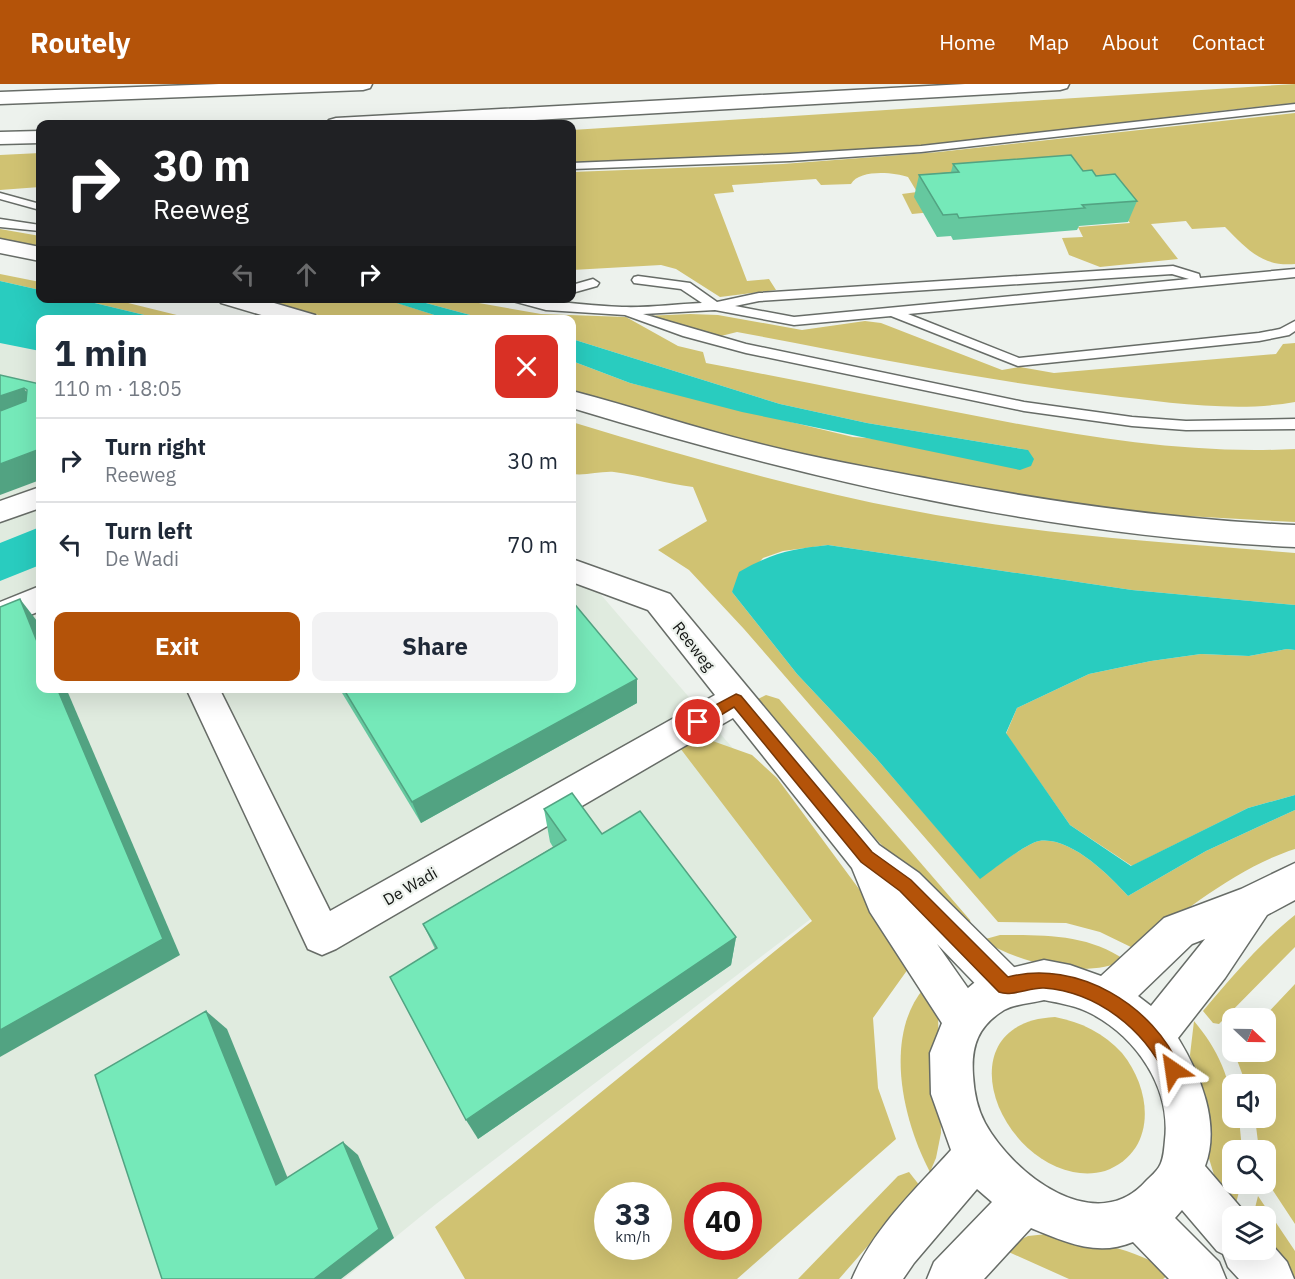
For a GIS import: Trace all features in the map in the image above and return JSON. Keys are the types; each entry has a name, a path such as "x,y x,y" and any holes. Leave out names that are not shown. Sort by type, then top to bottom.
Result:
{"main road":[{"path":"0,98 363,84"},
{"path":"459,120 1060,84"},
{"path":"0,138 36,136"},
{"path":"0,246 36,253"},
{"path":"246,303 288,315"},
{"path":"576,400 679,432 814,467 994,502 1126,524 1250,535 1295,536"},
{"path":"0,512 36,498"},
{"name":"Reeweg","path":"576,571 658,602 866,857 906,885 1005,986"},
{"path":"0,615 36,600"},
{"name":"De Wadi","path":"204,693 322,936 736,700"},
{"name":"Reeweg","path":"866,857 884,899 964,1020"},
{"path":"1107,999 1178,931 1253,902 1295,881"},
{"path":"1152,1038 1211,964 1253,902"},
{"path":"1044,980 1087,989 1107,999 1131,1016 1167,1058 1186,1105 1189,1129 1187,1152 1181,1173 1171,1191 1157,1206 1123,1223 1083,1225 1053,1216 1024,1202 1006,1188 977,1154 954,1106 951,1083 953,1049 964,1020 989,994 1005,986 1024,981 1044,980"},
{"path":"876,1279 897,1246 977,1154"},
{"path":"1181,1173 1222,1222"},
{"path":"951,1279 1024,1202"},
{"path":"1140,1216 1202,1279"},
{"path":"1254,1260 1270,1279"}],"lane":[{"path":"576,166 766,159 921,149 1148,121 1295,107"},
{"path":"0,196 36,194"},
{"path":"0,196 36,206"},
{"path":"0,223 36,228"},
{"path":"559,303 624,311 715,306 759,297 1173,270 1205,280"},
{"path":"638,280 685,286 715,306 794,321 1295,273"},
{"path":"576,288 593,283"},
{"path":"624,311 697,338 979,399 1133,422 1202,426 1295,424"},
{"path":"891,313 1018,363 1259,337 1284,332 1295,325"}],"shaded area":[{"path":"1295,84 1295,103 1004,138 907,147 576,163 576,130"},
{"path":"1295,113 1295,264 1273,263 1256,255 1225,227 1192,229 1186,221 1151,224 1178,259 1100,267 1069,255 1062,238 1083,237 1078,227 1130,223 1108,195 912,214 902,194 917,192 908,177 877,173 861,176 851,184 821,185 816,179 732,185 734,192 714,194 747,281 769,279 776,290 720,297 676,269 661,265 576,270 576,172 783,164 939,152"},
{"path":"36,153 36,187 0,190 0,155"},
{"path":"0,229 36,235 36,247 0,240"},
{"path":"0,274 36,281 36,289 0,281"},
{"path":"0,302 36,318 36,693 576,693 576,566 761,781 816,915 436,1204 344,1279 0,1279"},
{"path":"95,303 128,303 177,315 144,315"},
{"path":"274,303 397,303 435,315 318,315"},
{"path":"426,303 479,303 541,314 569,315 470,315"},
{"path":"576,315 626,317 678,346 703,352 706,363 1040,428 1167,446 1252,450 1295,449 1295,522 1167,515 1028,499 803,456 576,394 576,363 630,383 853,437 1028,450 867,423 780,404 576,340"},
{"path":"718,315 802,330 865,321 881,323 1002,370 1020,367 1054,373 1276,354 1283,344 1295,343 1295,402 1249,407 1200,405 1059,389 737,332 713,338 645,316"},
{"path":"576,423 771,479 922,512 1053,532 1295,553 1295,605 1132,590 828,545 783,551 763,558 732,592 797,674 876,758 980,878 1026,846 1039,841 1051,841 1076,851 1088,859 1128,896 1206,851 1295,810 1295,849 1252,867 1231,879 1135,949 1100,932 1066,923 998,922 744,629 689,570 658,550 707,521 693,487 614,472 576,474"},
{"path":"1287,649 1295,650 1295,795 1248,808 1132,866 1070,825 1006,734 1017,708 1089,674 1151,661 1201,654 1249,656"},
{"path":"766,695 779,699 970,920 971,925 958,925 876,839 758,699"},
{"path":"707,739 752,755 777,778 913,962 873,1018 878,1088 896,1139 762,1257 762,1182 684,1182 684,1260 759,1260 737,1279 465,1279 435,1227 812,921 680,748"},
{"path":"1295,915 1295,947 1235,1008 1222,1008 1222,1021 1219,1024 1213,1023 1203,1011 1258,949"},
{"path":"1000,935 1049,936 1081,941 1111,951 1125,960 1091,969 1052,966 1014,956 982,940"},
{"path":"1295,984 1295,1224 1275,1194 1276,1140 1258,1140 1256,1128 1276,1128 1276,1074 1242,1074 1238,1062 1276,1062 1276,1008 1272,1008"},
{"path":"924,988 938,1014 941,1133 936,1158 930,1172 920,1151 905,1104 901,1054 904,1030 911,1008"},
{"path":"1055,1017 1083,1025 1108,1040 1122,1053 1140,1085 1145,1119 1141,1135 1134,1150 1122,1162 1105,1171 1073,1172 1044,1160 1021,1141 1003,1116 994,1090 992,1063 1002,1041 1022,1024"},
{"path":"1194,1021 1210,1042 1225,1074 1222,1074 1222,1128 1240,1128 1241,1140 1222,1140 1222,1194 1238,1194 1235,1206 1230,1206 1219,1191 1207,1152 1190,1055"},
{"path":"909,1172 920,1186 839,1279 798,1279 898,1176"},
{"path":"1258,1196 1265,1206 1256,1206"},
{"path":"1276,1223 1295,1251 1295,1279 1291,1279 1273,1260 1276,1260"},
{"path":"1047,1234 1127,1251 1172,1272 1163,1279 1069,1279 1002,1249 1028,1236"}],"water":[{"path":"0,281 36,289 36,303 95,303 144,315 36,315 36,350 0,343"},
{"path":"397,303 426,303 470,315 434,315"},
{"path":"576,340 780,404 867,423 1028,450 1034,459 1031,466 1020,470 742,412 630,383 576,363"},
{"path":"36,529 36,567 0,581 0,543"},
{"path":"828,545 1132,590 1295,605 1295,650 1287,649 1249,656 1201,654 1151,661 1089,674 1017,708 1006,733 1070,825 1131,866 1248,808 1295,795 1295,810 1206,851 1128,896 1088,859 1076,851 1051,841 1039,841 1026,847 980,879 876,758 797,674 732,592 739,572 762,560 803,548"}],"building":[{"path":"1071,155 1083,171 1092,170 1096,176 1115,174 1137,201 1082,205 1085,208 959,218 957,214 943,215 919,175 959,172 953,164"},
{"path":"0,375 36,383 36,450 0,464 0,411 26,401 27,390 24,388 0,396"},
{"path":"20,599 36,639 36,693 59,693 163,939 0,1030 0,607"},
{"path":"576,606 637,679 412,802 346,693 576,693"},
{"path":"572,793 602,834 640,811 736,937 466,1120 390,977 437,948 423,924 566,840 544,809"},
{"path":"206,1011 276,1185 343,1142 379,1229 314,1279 162,1279 95,1075"}],"route":[{"path":"698,722 736,700 866,857 906,885 1005,986 1024,981 1044,980 1087,989 1107,999 1139,1023 1167,1058 1173,1070"}]}
